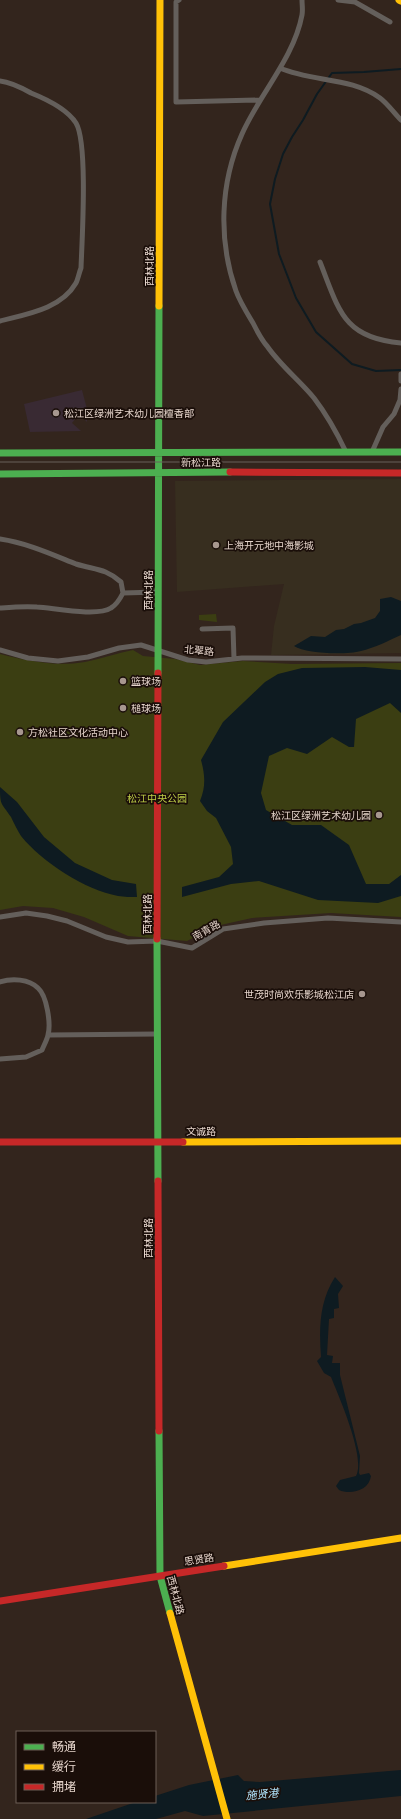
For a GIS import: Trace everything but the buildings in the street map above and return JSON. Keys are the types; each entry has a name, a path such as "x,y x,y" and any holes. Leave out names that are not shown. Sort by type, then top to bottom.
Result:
{"street":[{"name":"西林北路","path":"160,0 157,942 160,1576 227,1819"},
{"path":"179,0 176,2 176,102 260,100"},
{"path":"302,0 302,15 292,45 242,134 232,163 225,193 224,218 226,257 236,291 266,346 314,398 333,424 346,452"},
{"path":"338,0 355,2 390,22"},
{"path":"280,68 293,73 350,84 368,91 381,99 401,120"},
{"path":"0,80 38,96 63,110 76,123 82,141 81,268 76,283 60,301 36,311 0,321"},
{"path":"320,262 336,303 346,320 368,336 384,341 401,342"},
{"path":"401,374 401,381"},
{"path":"372,452 383,427 399,407 401,389"},
{"name":"新松江路","path":"0,453 401,452"},
{"name":"新松江路","path":"0,474 158,472 401,473"},
{"path":"0,539 24,544 81,565 112,574 121,582 122,593 119,600 110,609 88,612 16,606 0,608"},
{"path":"122,593 158,592"},
{"path":"202,629 233,628 234,659"},
{"name":"北翠路","path":"0,650 28,658 58,661 88,657 119,648 141,645 188,660 206,662 234,659 401,659"},
{"name":"南青路","path":"0,917 26,913 48,916 106,937 128,942 157,942 192,948 223,929 328,918 401,922"},
{"path":"0,982 26,981 39,988 49,1012 48,1035 42,1050 26,1057 0,1059"},
{"path":"48,1035 157,1034"},
{"name":"文诚路","path":"0,1142 401,1141"},
{"name":"思贤路","path":"0,1601 401,1538"}],"shaded area":[{"name":"松江区绿洲艺术幼儿园檀香部","path":"82,390 87,409 87,422 83,418 76,418 72,423 81,431 30,432 24,404"},
{"path":"401,479 401,653 271,655 274,626 284,584 177,592 175,481"}],"green space":[{"path":"216,614 217,622 199,620 199,615"},
{"name":"松江中央公园","path":"133,650 143,656 175,659 200,665 243,661 292,664 401,663 401,917 331,913 252,918 216,926 187,941 128,936 84,917 53,908 23,906 0,910 0,654 32,661 63,664 85,662"}],"water":[{"path":"391,597 401,601 401,635 371,648 354,652 336,653 307,651 294,646 311,636 325,637 336,630 344,629 354,624 375,618 380,611 380,599"},
{"path":"365,667 401,670 401,713 390,703 356,719 354,747 349,747 332,737 307,754 287,748 269,756 261,793 266,810 292,825 321,825 349,845 366,884 389,884 401,875 401,896 378,903 318,900 259,881 231,884 182,897 182,887 219,877 233,864 231,847 216,818 207,811 200,801 204,780 201,760 223,722 265,682 278,674 302,668"},
{"path":"0,787 17,802 44,837 75,863 112,880 136,884 137,897 118,896 92,888 65,874 40,856 21,836 11,817 3,806 0,798"},
{"path":"335,1277 343,1286 338,1294 339,1308 334,1309 334,1318 329,1319 327,1355 333,1356 332,1363 340,1363 340,1375 360,1456 359,1473 360,1475 369,1473 371,1476 367,1485 353,1492 339,1490 336,1486 340,1480 356,1476 358,1467 355,1442 331,1377 324,1373 317,1361 321,1357 320,1326 323,1306"},
{"name":"施贤港","path":"401,1770 401,1796 203,1816 185,1811 156,1819 86,1819 133,1803 156,1803 156,1796 189,1785 238,1775 244,1781 260,1782"}],"waterway":[{"path":"401,69 332,73 317,94 283,154 275,179 270,204 279,254 296,298 316,332 352,364 376,371 401,370"}],"tram line":[{"path":"0,462 401,462"}],"traffic: fast":[{"path":"158,673 159,306"},
{"path":"0,453 401,452"},
{"path":"0,474 230,472"},
{"path":"157,939 158,1181"},
{"path":"159,1431 160,1576 170,1613"}],"traffic: slow":[{"path":"159,306 160,0"},
{"path":"183,1142 401,1141"},
{"path":"224,1566 401,1538"},
{"path":"170,1613 227,1819"}],"traffic: jam":[{"path":"230,472 401,473"},
{"path":"157,939 158,673"},
{"path":"0,1142 183,1142"},
{"path":"158,1181 159,1431"},
{"path":"0,1601 224,1566"}],"place":[{"name":"松江区绿洲艺术幼儿园檀香部","path":"56,413"},
{"name":"上海开元地中海影城","path":"216,545"},
{"name":"篮球场","path":"123,681"},
{"name":"槌球场","path":"123,708"},
{"name":"方松社区文化活动中心","path":"20,732"},
{"name":"松江区绿洲艺术幼儿园","path":"379,815"},
{"name":"世茂时尚欢乐影城松江店","path":"362,994"}]}
